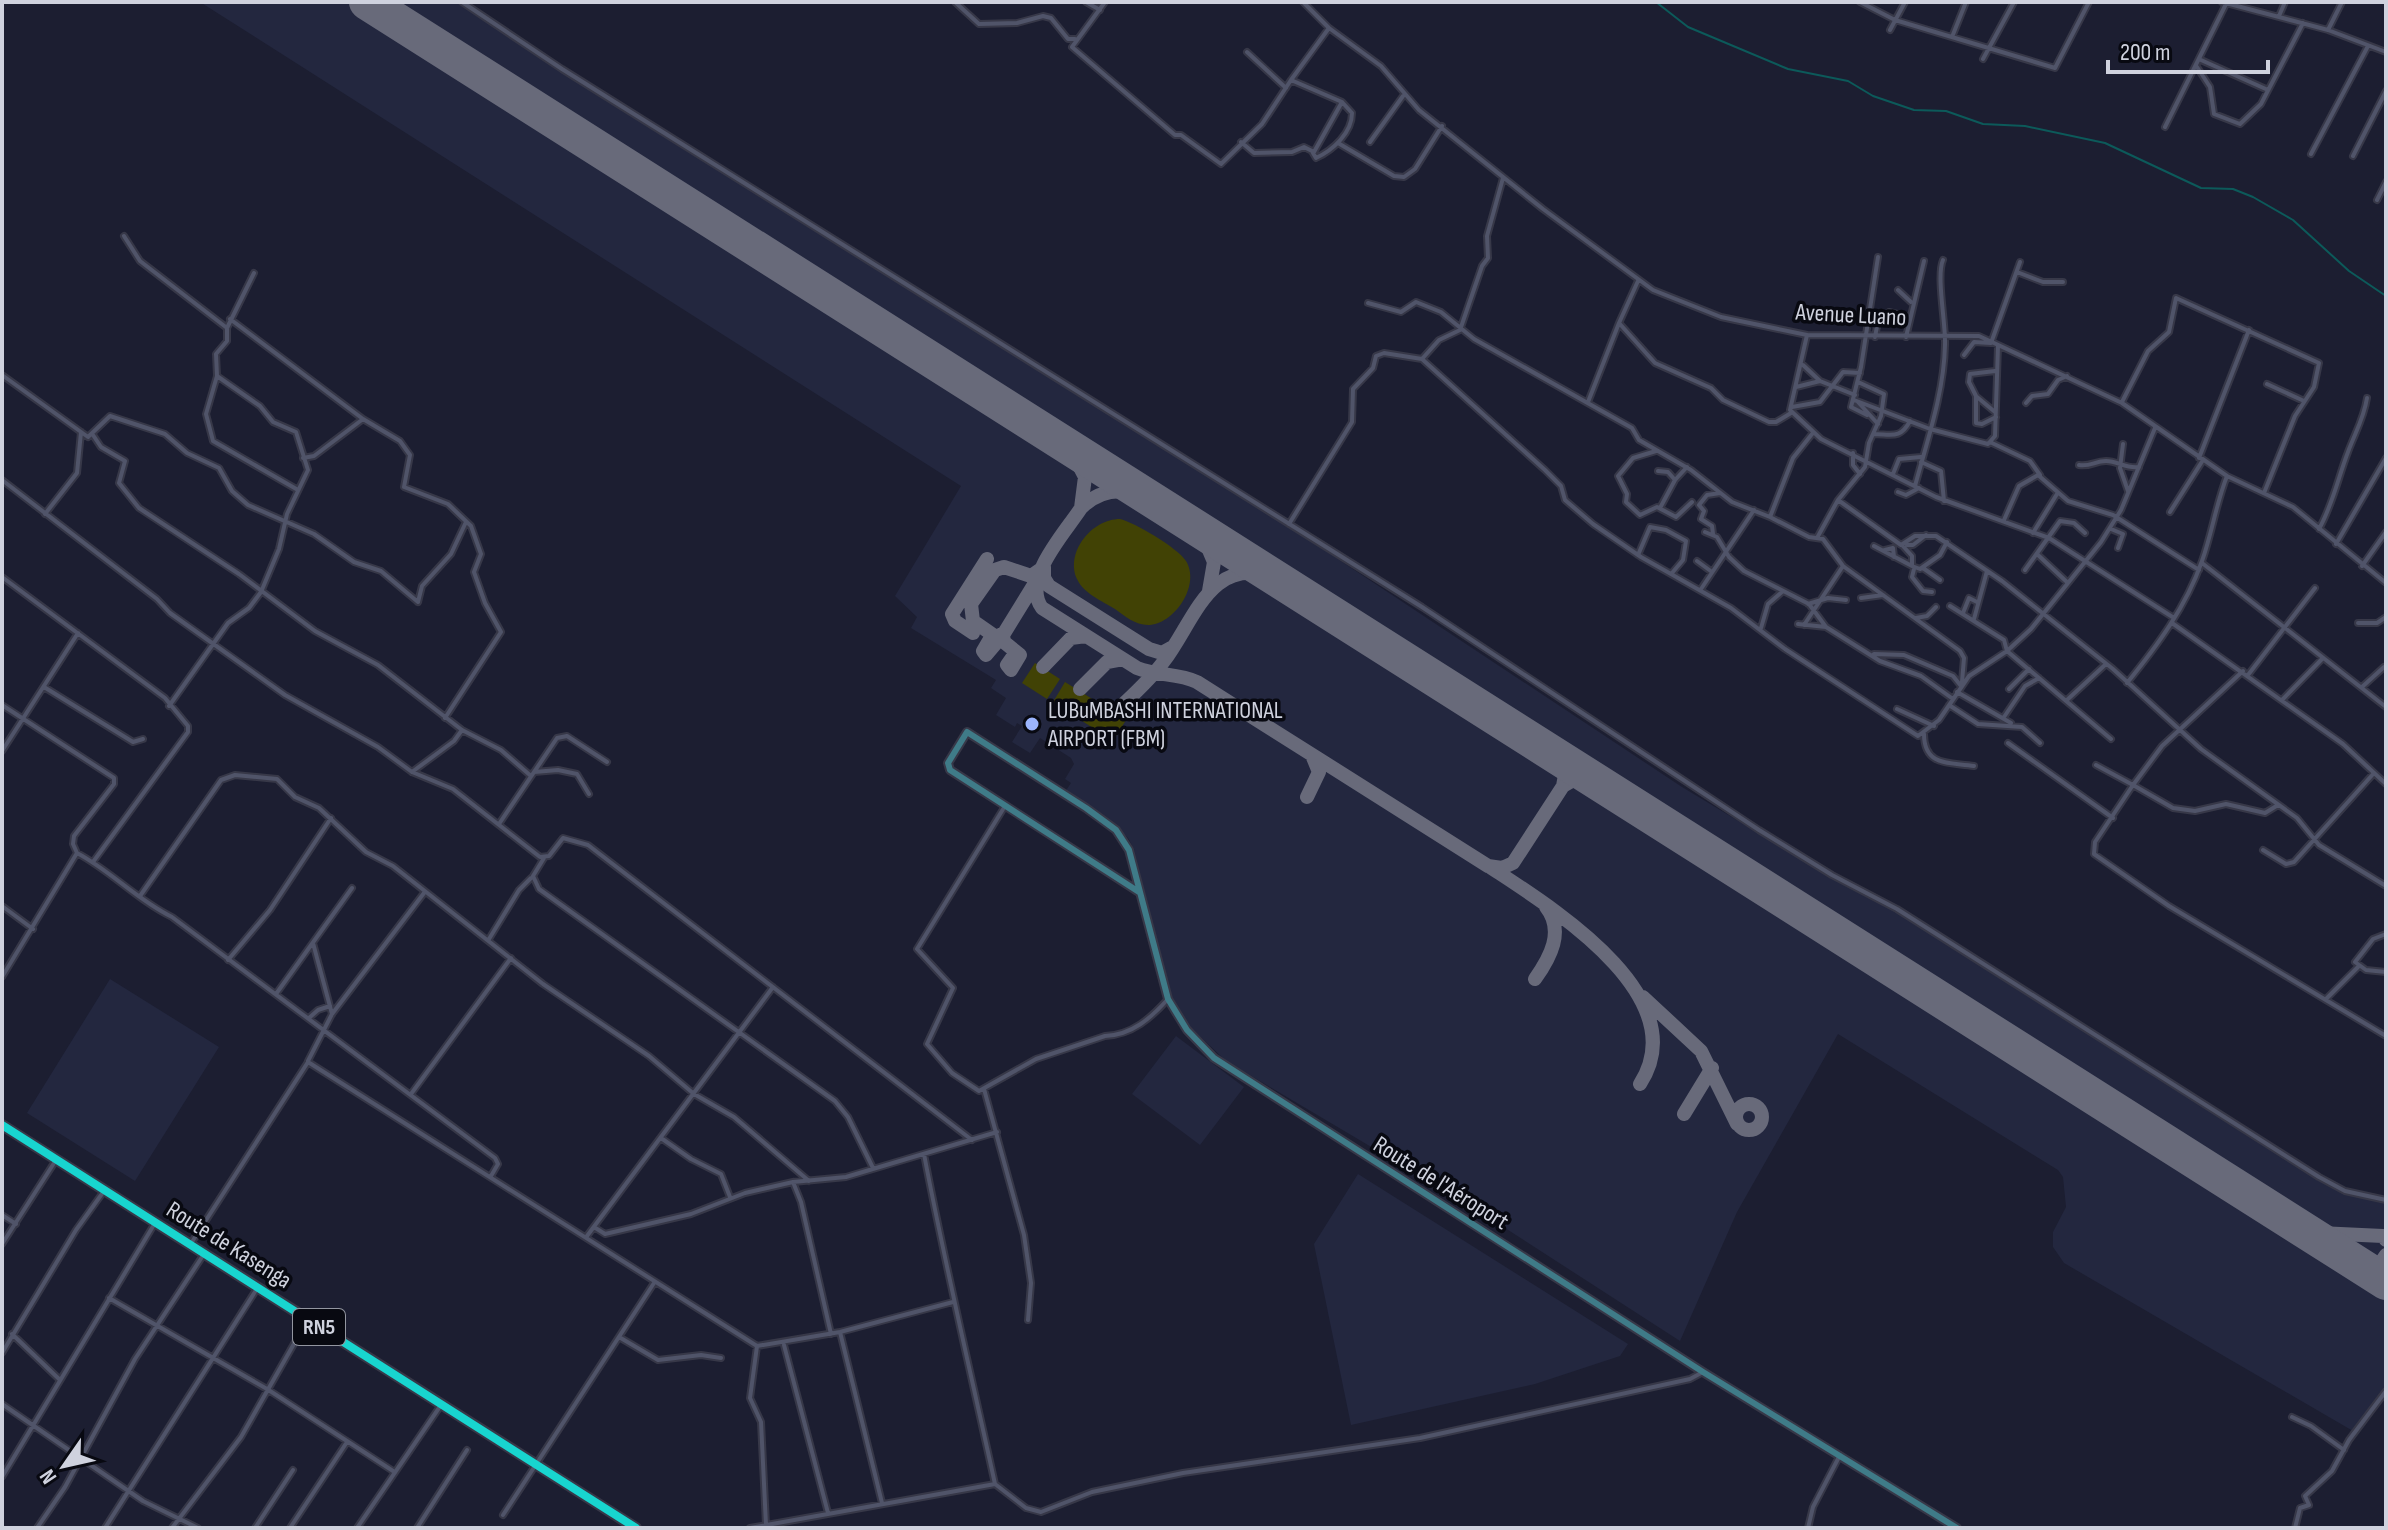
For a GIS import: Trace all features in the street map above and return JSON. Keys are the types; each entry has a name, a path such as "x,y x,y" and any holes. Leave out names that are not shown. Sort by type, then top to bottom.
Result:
{"highway":[{"name":"Route de Kasenga","path":"2,1126 636,1528"}],"main road":[{"name":"Route de l'Aéroport","path":"1005,806 950,770 948,763 968,732 1116,830 1129,850 1168,999 1187,1030 1214,1058 1703,1372 1957,1528"},
{"path":"1005,806 1139,892"}],"street":[{"path":"462,2 562,69 1289,524 1679,773 1759,830 1908,915 2319,1177 2345,1191 2386,1200"},
{"path":"955,2 979,24 1017,23 1043,16 1051,18 1068,39 1077,38"},
{"path":"1086,2 1100,10"},
{"path":"1105,2 1072,47 1175,135 1181,135 1221,164 1262,124 1329,28"},
{"name":"Avenue Luano","path":"1303,2 1329,28 1381,66 1404,96 1503,178 1638,281 1668,298 1721,317 1807,335 1979,336 2122,403 2227,476 2293,507 2362,567 2386,583"},
{"path":"1860,2 1895,20 2055,68 2089,2"},
{"path":"1890,30 1905,2"},
{"path":"1952,37 1966,2"},
{"path":"1983,59 2014,2"},
{"path":"2165,127 2197,67 2226,2 2328,30 2386,52"},
{"path":"2279,16 2285,2"},
{"path":"2328,30 2342,2"},
{"path":"2197,67 2210,87 2212,111 2231,123 2240,124 2254,113 2303,23"},
{"path":"2311,154 2368,46"},
{"path":"1247,52 1286,88"},
{"path":"2200,60 2268,90"},
{"path":"1241,142 1254,153 1292,152 1304,147 1315,158 1330,153 1352,120 1351,110 1342,102 1291,80"},
{"path":"2353,156 2386,91"},
{"path":"1370,142 1404,96"},
{"path":"1313,153 1342,102"},
{"path":"1338,143 1394,176 1404,177 1415,169 1442,126"},
{"path":"1422,359 1439,340 1460,330 1482,266 1488,258 1487,236 1503,178"},
{"path":"2377,200 2386,182"},
{"path":"124,236 140,261 227,328"},
{"path":"1878,257 1852,409 1878,424"},
{"path":"1898,492 1906,495 1917,487 1943,366 1944,300 1938,275 1943,260"},
{"path":"1906,337 1911,305 1924,261"},
{"path":"1964,355 1972,342 1991,343 2020,262"},
{"path":"2017,272 2043,282 2063,282"},
{"path":"254,273 230,319 227,341 218,350 214,364 217,376 206,414 214,444 298,490"},
{"path":"1588,402 1638,281"},
{"path":"1898,290 1911,305"},
{"path":"2122,403 2148,351 2169,332 2175,317 2176,298 2319,363 2314,387 2304,401 2264,493"},
{"path":"1368,303 1401,312 1418,302 1441,312 1460,330 1632,428 1639,440 1687,467 1732,502 1809,537 1826,541 1843,566 1960,651 1964,665 1962,685"},
{"path":"1875,337 1878,321 1889,312 1909,317"},
{"path":"230,319 363,419 400,441 410,455 404,487 448,504 476,535 481,554 474,572 485,603 501,632 445,718"},
{"path":"1619,323 1652,362 1711,388 1723,400 1773,423 1791,410 1818,403 1843,372 1860,373"},
{"path":"2170,512 2201,459 2249,330"},
{"path":"1791,410 1807,335"},
{"path":"1992,443 1998,346"},
{"path":"1289,524 1352,422 1353,389 1373,368 1376,356 1384,353 1422,359 1545,470 1561,486 1565,500 1577,512 1638,555 1701,589 1918,736 1934,726 1974,672 2007,651 2087,559 2117,518 2155,428"},
{"path":"1802,364 1820,381 1881,410 1930,429 1992,443 2030,461 2057,494 2095,512 2117,518 2199,570"},
{"path":"1995,371 1970,374 1969,385 1996,415"},
{"path":"2,375 81,432 93,435 101,447 125,461 119,480 133,502 315,631 367,658 462,730 501,750 533,774 571,771 581,777 589,794"},
{"path":"169,706 228,623 249,608 261,592 279,549 285,521 308,470 296,432 273,422 260,406 217,376"},
{"path":"2026,403 2033,395 2046,395 2058,380 2067,376"},
{"path":"1796,388 1820,381"},
{"path":"1817,538 1838,500 1867,461 1878,424 1884,394 1858,382"},
{"path":"2267,384 2304,401"},
{"path":"1856,397 1864,387"},
{"path":"1976,396 1977,424 1996,415"},
{"path":"1856,397 1867,415"},
{"path":"2319,529 2336,494 2367,398"},
{"path":"1791,410 1813,434 1944,501 2049,538 2087,559 2343,744 2386,784"},
{"path":"93,435 110,416 159,430 187,453 219,468 238,498 314,534 354,562 381,571 418,602 422,586 451,554 466,522"},
{"path":"303,458 314,456 363,419"},
{"path":"1873,434 1894,437 1905,431 1910,421"},
{"path":"45,514 77,473 81,432"},
{"path":"1770,517 1793,458 1813,434"},
{"path":"2123,444 2121,465 2129,494"},
{"path":"1656,450 1631,459 1618,478 1627,493 1626,502 1637,514 1644,516 1651,508 1660,508 1676,517 1692,502"},
{"path":"1853,453 1853,465 1860,474"},
{"path":"2336,544 2386,458"},
{"path":"1893,474 1899,459 1922,459 1941,471 1944,501"},
{"path":"2079,465 2090,467 2102,461 2139,467"},
{"path":"1660,508 1675,480 1687,467"},
{"path":"1658,471 1669,472 1675,480"},
{"path":"2004,520 2019,486 2033,476 2041,477"},
{"path":"2127,683 2173,620 2199,570 2227,476"},
{"path":"2,480 285,695 378,747 412,772 453,789 544,858"},
{"path":"1705,480 1705,496 1699,505 1704,511 1701,519 1712,526 1713,534 1748,574 1808,604 1826,627 1888,665 1919,675 1953,699"},
{"path":"1705,496 1720,493"},
{"path":"2033,533 2057,494"},
{"path":"1838,500 1903,545 1912,556 1912,577 1919,587 1932,592"},
{"path":"1701,589 1754,510"},
{"path":"2025,570 2063,520 2085,533"},
{"path":"1638,555 1650,527 1671,532 1686,541 1683,560 1672,573"},
{"path":"2110,529 2123,534 2118,548"},
{"path":"2054,531 2057,542"},
{"path":"1705,532 1713,534"},
{"path":"2362,567 2386,532"},
{"path":"1903,545 1915,536 1928,534 1947,542 2106,664 2180,729 2278,805 2325,849 2386,886"},
{"path":"1923,568 1940,555 1947,542"},
{"path":"1874,546 1882,551 1893,548 1894,557 1913,567 1923,568 1940,580"},
{"path":"2038,555 2068,583"},
{"path":"1697,561 1712,572"},
{"path":"2202,563 2386,707"},
{"path":"1826,627 1801,625 1843,566"},
{"path":"1974,619 1987,571"},
{"path":"2,577 165,698 169,706 187,722 188,732 93,862"},
{"path":"2248,675 2315,588"},
{"path":"1762,630 1761,622 1768,604 1783,591"},
{"path":"1861,598 1883,595"},
{"path":"1963,613 1969,598 1978,602"},
{"path":"1808,604 1821,599 1846,600"},
{"path":"1950,606 2006,643 2007,651 2111,739"},
{"path":"1916,618 1927,616 1936,607"},
{"path":"2358,623 2377,623 2386,617"},
{"path":"2,751 78,633"},
{"path":"1873,654 1904,655 1953,676 1962,685"},
{"path":"2282,700 2322,658"},
{"path":"2067,700 2106,664"},
{"path":"1964,665 1974,672"},
{"path":"2362,687 2384,667"},
{"path":"2009,689 2029,669"},
{"path":"2243,671 2158,750 2095,842 2094,854 2169,906 2386,1036"},
{"path":"2004,717 2025,686 2040,677"},
{"path":"44,687 137,744 143,739"},
{"path":"1957,692 2013,725"},
{"path":"2,705 115,781 74,836 77,853 140,896 150,907 172,917 497,1160 491,1176"},
{"path":"1949,705 1978,724 2022,727 2040,743"},
{"path":"1897,709 1934,726"},
{"path":"412,772 454,741 462,730"},
{"path":"1924,733 1926,749 1935,758 1950,766 1974,766"},
{"path":"499,824 562,736 607,762"},
{"path":"2008,743 2113,818"},
{"path":"2096,765 2163,803 2192,811 2226,804 2265,813 2278,805"},
{"path":"2263,850 2290,864 2374,773"},
{"path":"140,896 221,780 228,777 270,776 295,797 331,818 366,852 393,866 511,958 649,1056 694,1094 734,1117 809,1181"},
{"path":"1005,806 917,949 953,991 927,1044 952,1073 979,1091 1036,1059 1105,1036 1117,1036 1147,1022 1168,999"},
{"path":"228,960 270,910 331,818"},
{"path":"489,940 519,890 563,838 588,845 972,1140"},
{"path":"2,977 77,853"},
{"path":"533,876 539,889 835,1101 848,1117 873,1168"},
{"path":"276,994 352,888"},
{"path":"190,1245 308,1062 332,1014 424,893"},
{"path":"2,906 33,929"},
{"path":"2358,967 2356,958 2376,937 2386,934"},
{"path":"313,943 332,1014"},
{"path":"411,1094 511,958"},
{"path":"2326,999 2358,967"},
{"path":"2358,967 2386,972"},
{"path":"587,1236 742,1033 773,987"},
{"path":"309,1018 318,1010 330,1006"},
{"path":"308,1062 757,1346 784,1344 840,1332 953,1302"},
{"path":"984,1089 1027,1254 1031,1283 1028,1320"},
{"path":"594,1227 605,1234 691,1214 730,1197 793,1182 846,1177 997,1132"},
{"path":"661,1138 721,1174 730,1197"},
{"path":"924,1154 953,1302 968,1353 973,1393 995,1484 1026,1508 1041,1512 1092,1492 1183,1473 1420,1438 1690,1379 1703,1372"},
{"path":"2,1244 56,1160"},
{"path":"793,1182 801,1202 831,1334"},
{"path":"2,1353 76,1230 104,1191"},
{"path":"2,1215 16,1224"},
{"path":"2,1477 155,1223"},
{"path":"37,1528 156,1327 204,1254"},
{"path":"503,1515 654,1283"},
{"path":"105,1528 258,1287"},
{"path":"109,1298 210,1359 267,1389 393,1471"},
{"path":"840,1332 882,1503"},
{"path":"12,1334 60,1380"},
{"path":"172,1528 241,1437 299,1335"},
{"path":"619,1337 658,1360 701,1355 721,1358"},
{"path":"784,1344 828,1513"},
{"path":"757,1346 750,1398 761,1422 766,1525"},
{"path":"2295,1528 2300,1508 2309,1505 2305,1496 2332,1471 2386,1391"},
{"path":"2,1404 34,1423 143,1501 198,1528"},
{"path":"357,1528 441,1404"},
{"path":"2292,1417 2311,1426 2344,1450"},
{"path":"290,1528 347,1442"},
{"path":"417,1528 467,1450"},
{"path":"1808,1528 1813,1507 1840,1455"},
{"path":"255,1528 293,1470"},
{"path":"750,1528 995,1484"}],"shaded area":[{"path":"200,2 456,2 602,98 1288,526 1682,787 1830,876 1872,895 2343,1193 2386,1203 2386,1387 2353,1431 2064,1263 2053,1247 2053,1232 2066,1207 2063,1177 2058,1170 1838,1034 1737,1212 1680,1341 1471,1206 1226,1061 1190,1027 1168,990 1134,849 1128,838 1114,824 1065,792 1071,783 1065,779 1074,764 1071,758 1040,738 1030,753 1012,742 1022,726 1017,723 1015,727 996,715 1006,698 991,688 996,680 911,628 917,617 895,596 961,486"},
{"path":"1120,519 1145,530 1174,549 1186,561 1190,571 1190,581 1182,602 1158,623 1143,625 1130,620 1088,593 1077,579 1075,558 1084,539 1100,525"},
{"path":"1035,663 1060,679 1047,699 1022,683"},
{"path":"1065,682 1126,720 1113,741 1053,702"},
{"path":"110,979 219,1047 135,1181 27,1113"},
{"path":"1176,1036 1244,1087 1200,1145 1132,1094"},
{"path":"1358,1174 1628,1344 1620,1356 1535,1384 1351,1425 1314,1244"}],"waterway":[{"path":"1656,2 1688,27 1788,69 1848,81 1873,96 1914,110 1946,111 1983,124 2025,126 2105,143 2201,188 2233,189 2253,197 2293,220 2349,271 2386,296"}],"taxiway":[{"path":"1070,448 1085,477 1081,508"},
{"path":"1149,498 1131,492 1113,491 1097,496 1081,508 1041,570 1037,596 1042,608 1137,668 1197,682 1488,866 1502,868 1513,863 1563,786 1577,778 1592,779"},
{"path":"1201,531 1214,562 1209,591"},
{"path":"973,633 955,621 952,614 987,559"},
{"path":"1004,633 996,637 973,621 971,604 995,570 1004,567 1031,576 1044,567"},
{"path":"1044,567 1044,578 1049,586 1149,649 1162,653 1173,647"},
{"path":"1117,710 1159,668 1207,595 1219,583 1234,575 1252,573 1274,577"},
{"path":"1014,655 1007,665 1011,670 1020,655 1004,642 1003,635 1035,583"},
{"path":"990,639 983,651 986,655 1003,635"},
{"path":"1043,667 1071,638 1086,636"},
{"path":"1080,689 1107,662 1123,659"},
{"path":"1307,797 1319,772 1312,755"},
{"path":"1558,757 1565,775 1563,786"},
{"path":"1490,867 1578,930 1608,957 1633,987 1649,1018 1652,1051 1640,1084"},
{"path":"1535,979 1546,962 1555,935 1552,916 1546,907"},
{"path":"1643,997 1701,1051 1737,1124"},
{"path":"1684,1114 1712,1068"},
{"path":"1749,1104 1758,1108 1762,1117 1758,1126 1749,1130 1740,1126 1736,1117 1740,1108 1749,1104"},
{"path":"2297,1226 2319,1233 2383,1236 2386,1240"},
{"path":"2332,1248 2346,1266 2358,1272 2377,1268 2386,1255"}],"runway":[{"path":"367,2 2386,1282"}],"place":[{"name":"LUBuMBASHI INTERNATIONAL AIRPORT (FBM)","path":"1032,724"}]}
